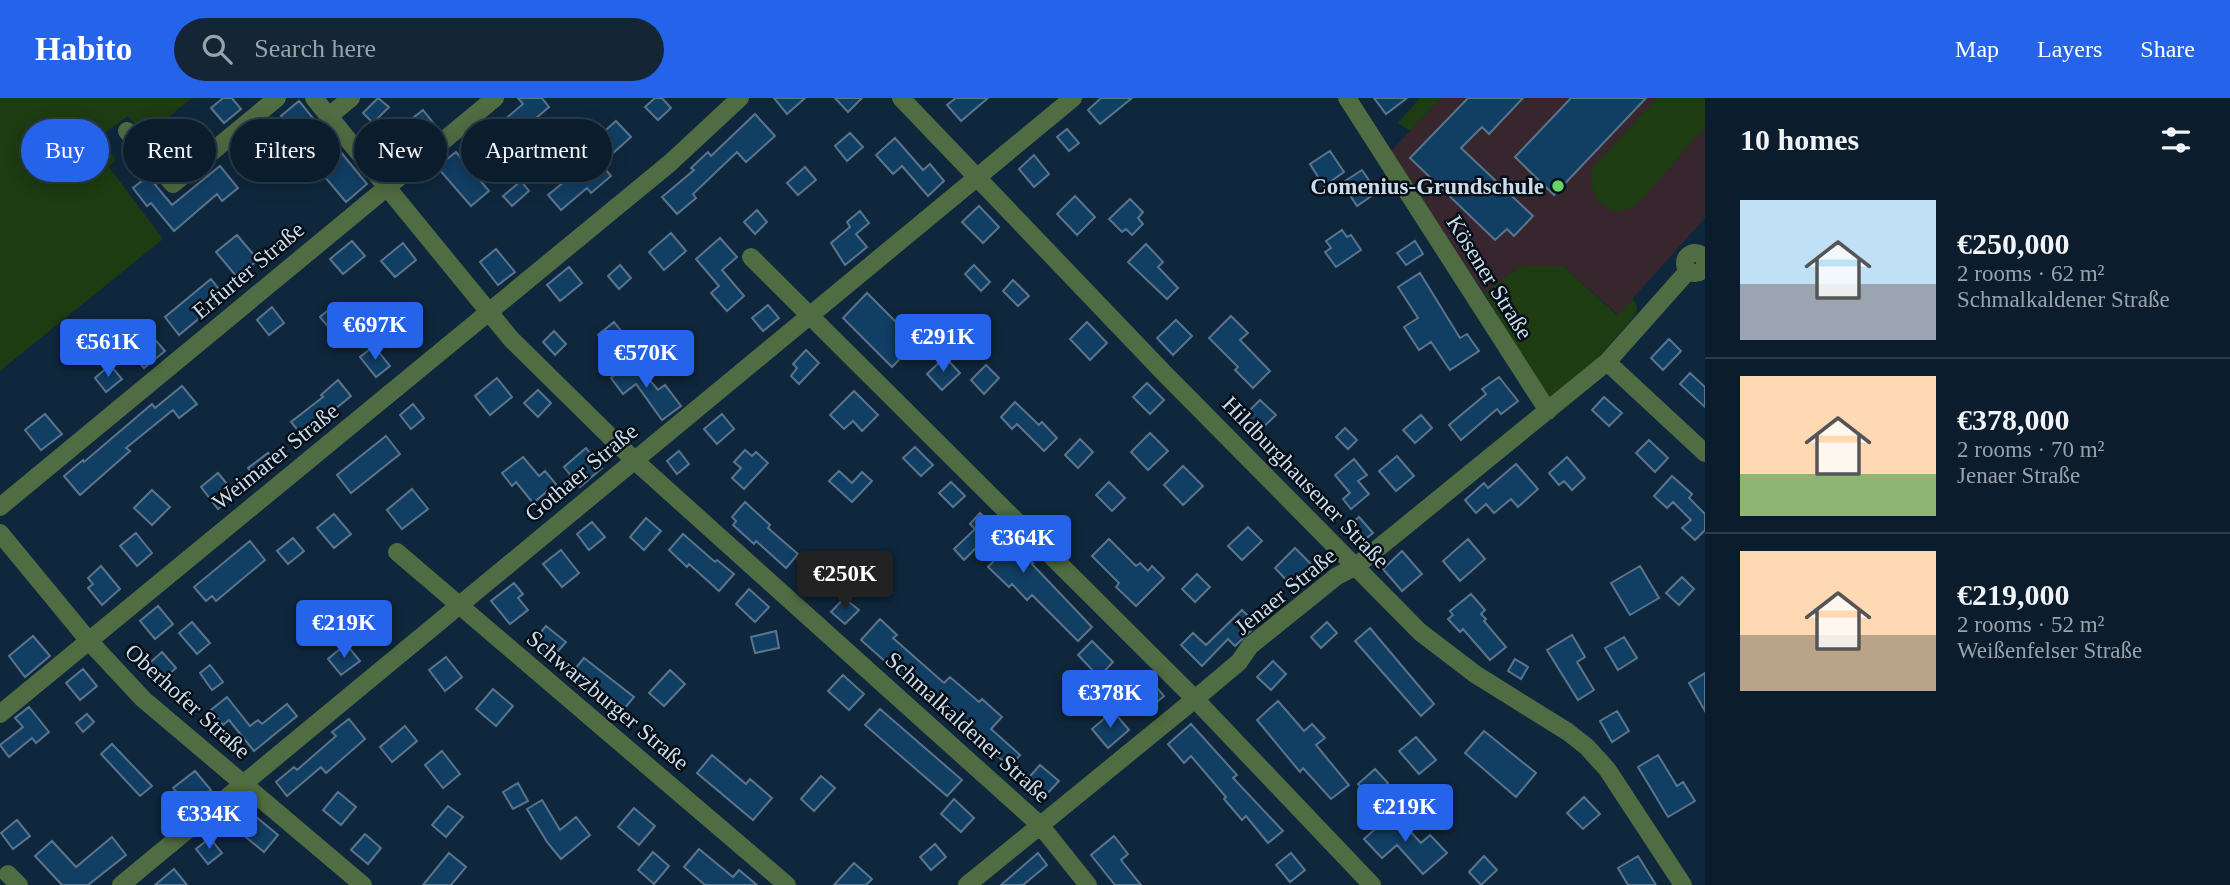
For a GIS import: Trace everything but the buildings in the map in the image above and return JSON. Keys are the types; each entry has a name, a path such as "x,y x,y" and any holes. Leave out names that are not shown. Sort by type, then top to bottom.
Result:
{"street":[{"path":"216,148 277,98"},
{"name":"Schmalkaldener Straße","path":"314,98 511,339 634,460 1040,824 1088,885"},
{"path":"329,116 351,98"},
{"name":"Erfurter Straße","path":"0,507 495,98"},
{"name":"Weimarer Straße","path":"0,714 670,163 740,98"},
{"name":"Hildburghausener Straße","path":"901,98 1420,632 1475,674 1568,732 1587,747 1607,769 1683,885"},
{"name":"Gothaer Straße","path":"121,885 1073,98"},
{"name":"Kösener Straße","path":"1348,98 1548,411"},
{"path":"751,257 1195,699 1373,885"},
{"name":"Jenaer Straße","path":"967,885 1195,699 1238,662 1250,646 1337,576 1354,567 1607,362 1700,265"},
{"path":"1607,362 1705,453"},
{"name":"Oberhofer Straße","path":"0,533 89,641 143,699 363,885"},
{"name":"Schwarzburger Straße","path":"397,552 787,885"}],"shaded area":[{"name":"Comenius-Grundschule","path":"1441,98 1705,98 1705,218 1618,315 1563,266 1521,266 1484,293 1389,153"}],"green space":[{"path":"0,98 192,98 166,119 131,119 128,116 109,130 109,119 21,119 21,182 109,182 109,167 163,239 0,371"},
{"path":"1420,98 1441,98 1410,131 1398,123"},
{"path":"1657,98 1705,98 1705,127 1639,203 1627,210 1610,209 1597,199 1592,183 1593,174 1590,171"},
{"path":"109,151 116,160 109,167"},
{"path":"1521,266 1563,266 1617,315 1633,298 1637,307 1628,324 1591,365 1548,399 1484,293"}],"place":[{"name":"Comenius-Grundschule","path":"1558,186"}]}
